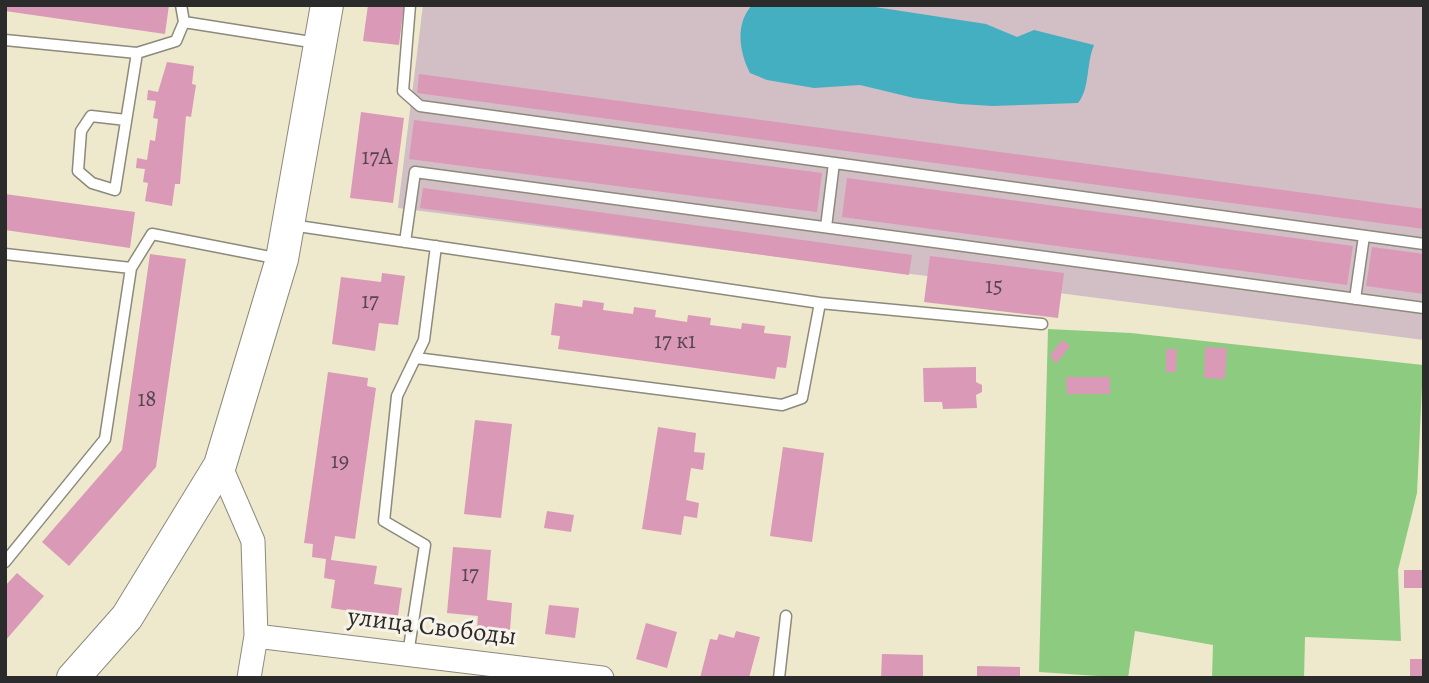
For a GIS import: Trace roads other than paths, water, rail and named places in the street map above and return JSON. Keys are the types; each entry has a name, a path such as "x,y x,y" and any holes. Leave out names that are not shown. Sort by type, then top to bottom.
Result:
{"street":[{"path":"73,678 127,617 220,465 282,259 327,5"},
{"path":"220,465 253,541 256,636 249,678"},
{"name":"улица Свободы","path":"256,636 602,678"}],"lane":[{"path":"5,40 137,53 176,41 184,22 181,5"},
{"path":"410,5 403,91 420,106 1424,244"},
{"path":"184,22 320,43"},
{"path":"126,120 91,116 81,131 78,171 92,183 116,190 137,53"},
{"path":"826,227 834,163"},
{"path":"405,242 415,172 1424,308"},
{"path":"289,224 820,303 1042,324"},
{"path":"5,562 105,439 131,268 152,234 282,259"},
{"path":"1355,299 1364,236"},
{"path":"408,654 425,545 384,521 397,396 424,340 436,246"},
{"path":"5,254 131,268"},
{"path":"416,358 782,405 802,398 820,303"},
{"path":"779,678 786,616"}],"water":[{"path":"752,5 862,5 986,24 1017,37 1034,30 1094,45 1084,91 1078,103 993,106 914,98 860,85 814,88 767,80 750,73 740,38 743,21"}]}
